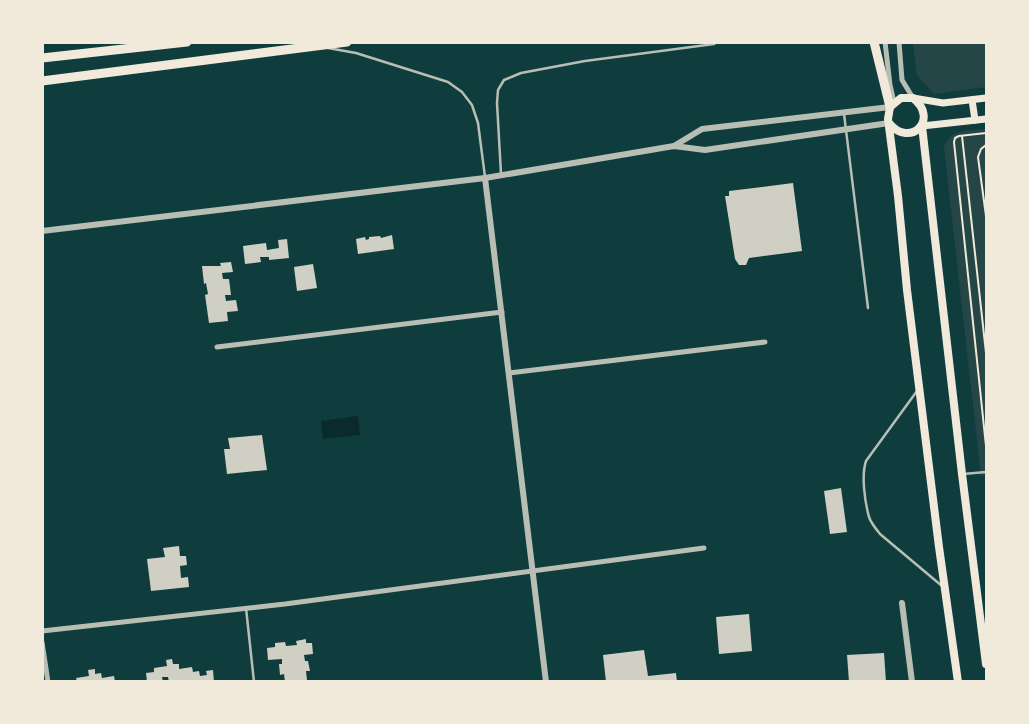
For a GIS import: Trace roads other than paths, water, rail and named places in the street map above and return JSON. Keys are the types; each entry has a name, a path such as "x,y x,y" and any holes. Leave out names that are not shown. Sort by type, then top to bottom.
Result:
{"highway":[{"path":"42,58 187,42"},
{"path":"42,81 347,42"},
{"path":"874,42 892,104"}],"main road":[{"path":"958,682 920,387 888,114 892,104 901,98 943,103 986,98"},
{"path":"913,98 922,106 924,119 922,126 962,474 985,641 986,664"},
{"path":"972,100 975,120"},
{"path":"889,123 893,128 902,133 916,131 922,126 986,119"}],"street":[{"path":"674,146 702,129 844,112 892,104 885,42"},
{"path":"899,42 902,80 913,98"},
{"path":"42,230 501,176 674,146 705,150 889,123"},
{"path":"485,178 546,682"},
{"path":"217,346 502,312"},
{"path":"509,373 765,342"},
{"path":"42,631 246,608 704,548"},
{"path":"902,603 912,682"},
{"path":"42,642 48,682"}],"lane":[{"path":"501,176 497,104 498,90 504,80 522,73 585,61 714,44 716,42"},
{"path":"313,46 362,54 448,82 462,92 472,105 478,123 485,178"},
{"path":"844,112 868,308"},
{"path":"920,387 866,461 863,478 869,517 874,526 880,534 945,588"},
{"path":"962,474 986,472"},
{"path":"246,608 254,682"}]}
